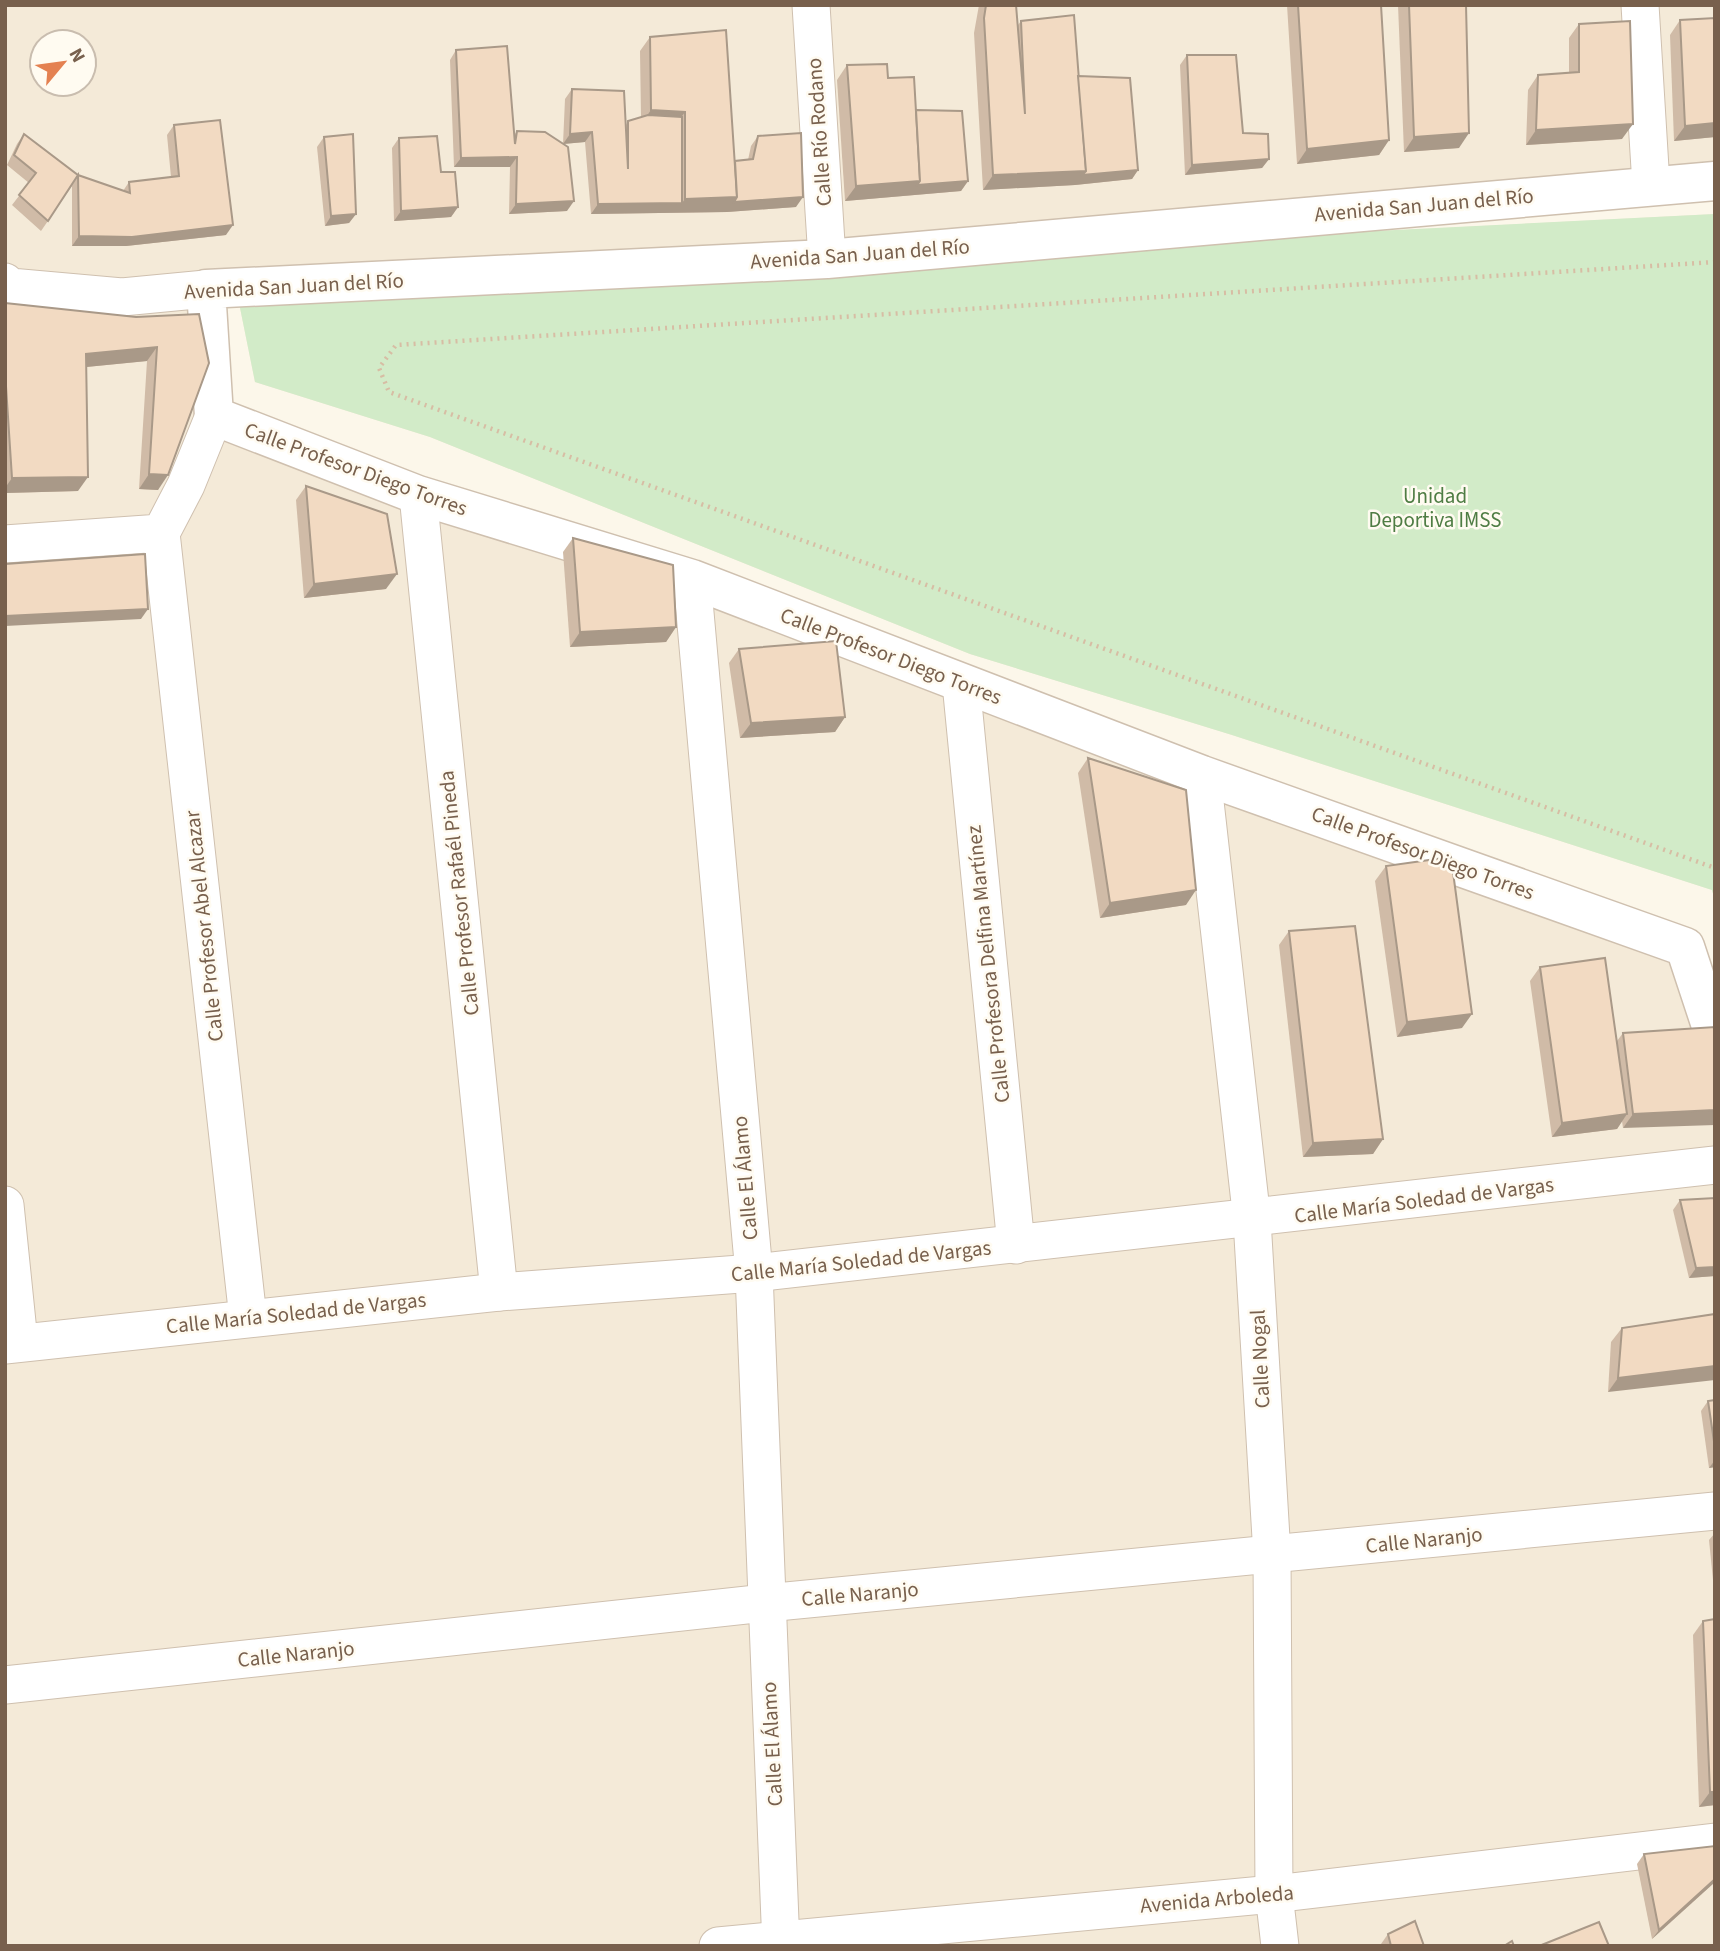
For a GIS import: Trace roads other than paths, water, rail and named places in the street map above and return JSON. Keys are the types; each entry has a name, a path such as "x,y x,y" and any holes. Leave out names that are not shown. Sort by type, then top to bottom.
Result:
{"street":[{"name":"Calle Río Rodano","path":"811,5 827,259"},
{"path":"1640,5 1651,185"},
{"name":"Avenida San Juan del Río","path":"7,286 122,297 206,289 827,259 1715,181"},
{"path":"5,544 161,533 186,485 214,416 206,289"},
{"name":"Calle Profesor Diego Torres","path":"214,416 418,495 692,579 1202,775 1685,947 1715,1038"},
{"name":"Calle Profesor Rafaél Pineda","path":"418,495 499,1292"},
{"name":"Calle Profesor Abel Alcazar","path":"161,533 248,1318"},
{"name":"Calle El Álamo","path":"692,579 754,1273 781,1942"},
{"name":"Calle Profesora Delfina Martínez","path":"961,683 1016,1244"},
{"name":"Calle Nogal","path":"1202,775 1252,1220 1272,1555 1274,1894 1280,1946"},
{"name":"Calle María Soledad de Vargas","path":"12,1344 499,1292 754,1273 1252,1220 1715,1165"},
{"path":"5,1205 12,1344"},
{"name":"Calle Naranjo","path":"5,1685 766,1603 1715,1511"},
{"name":"Avenida Arboleda","path":"718,1946 1274,1894 1715,1842"}],"park label":[{"name":"Unidad Deportiva IMSS","path":"1435,508"}]}
